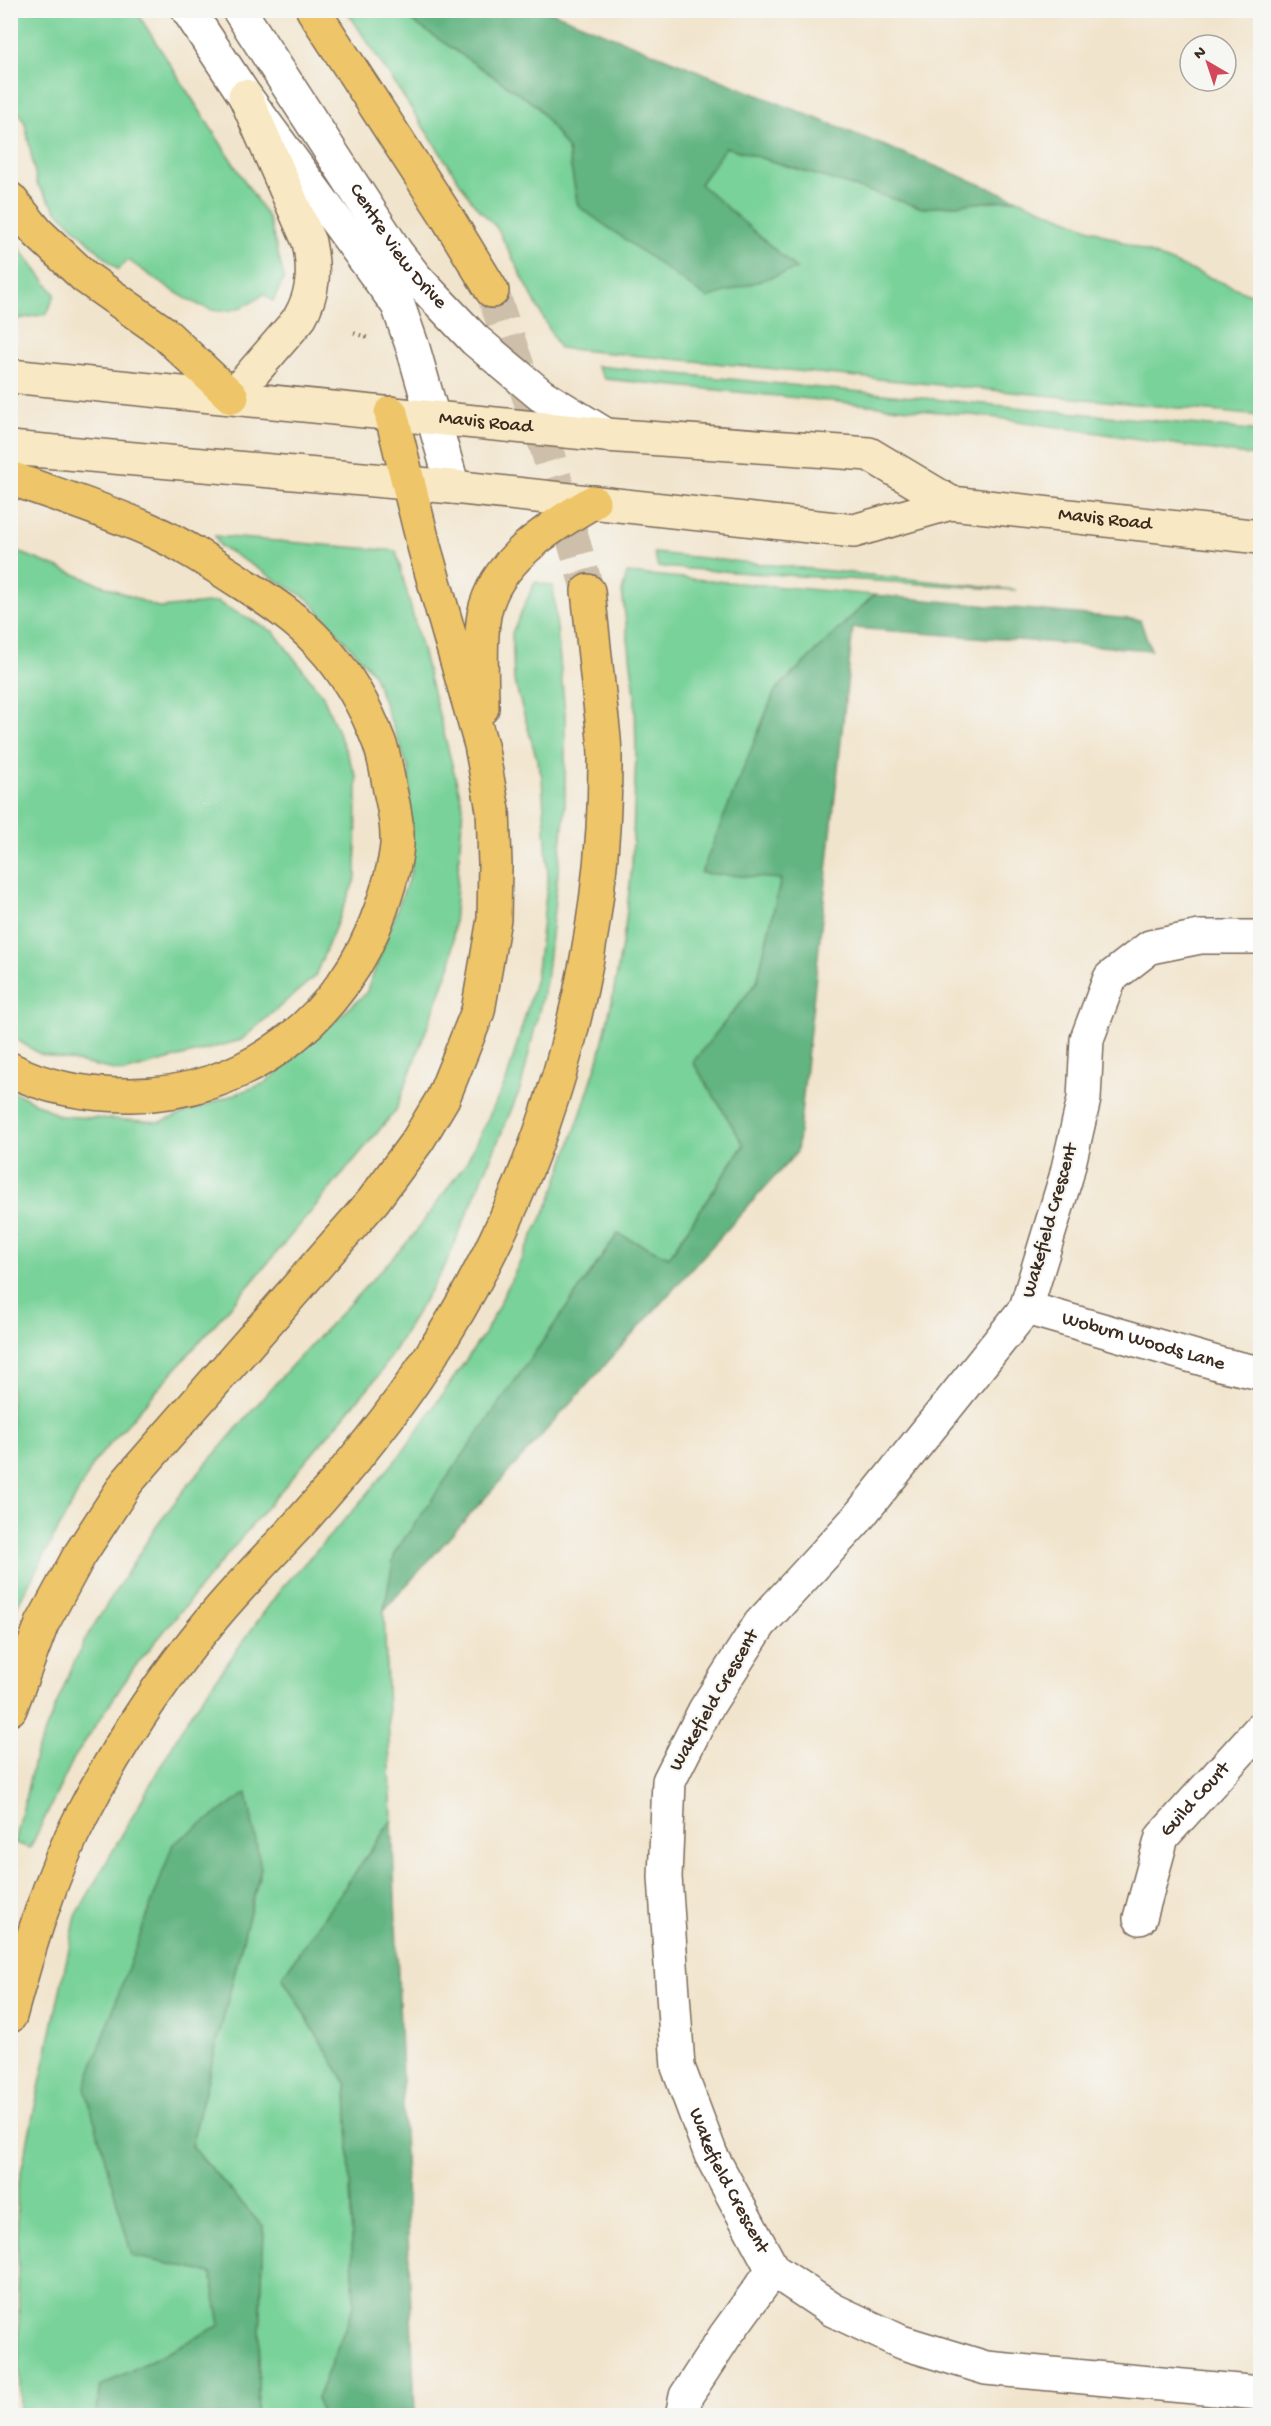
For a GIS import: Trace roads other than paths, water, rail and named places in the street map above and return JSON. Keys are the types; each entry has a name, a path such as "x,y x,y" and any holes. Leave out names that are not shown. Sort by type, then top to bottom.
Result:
{"highway":[{"path":"313,10 444,212 492,291"},
{"path":"10,199 38,233 77,270 163,332 232,398"},
{"path":"10,1709 42,1624 79,1556 127,1482 373,1201 418,1140 443,1098 478,1011 488,966 494,918 493,810 482,745 407,484 391,413"},
{"path":"10,478 150,530 198,555 286,614 319,642 344,675 380,743 394,808 397,842 394,868 377,922 364,952 346,980 325,1007 302,1029 273,1052 239,1072 211,1083 177,1091 120,1095 86,1093 48,1083 10,1069"},
{"path":"482,745 482,644 484,614 491,595 502,574 538,537 593,502"},
{"path":"10,2016 49,1893 82,1815 123,1743 211,1620 301,1522 362,1450 426,1364 472,1288 513,1204 540,1139 562,1067 578,1001 602,847 605,755 588,591"}],"main road":[{"path":"232,398 299,320 314,281 309,242 245,96"},
{"name":"Mavis Road","path":"10,376 606,435 869,454 951,503"},
{"name":"Mavis Road","path":"10,448 453,487 854,531 951,503 1260,537"}],"street":[{"name":"Centre View Drive","path":"188,10 245,96 391,294 404,320 453,487"},
{"name":"Centre View Drive","path":"238,10 396,252 416,278 476,340 542,395 606,435"},
{"name":"Wakefield Crescent","path":"1260,937 1200,937 1150,947 1110,978 1087,1039 1084,1099 1074,1144 1026,1308 856,1520 760,1624 705,1710 669,1781 665,1877 678,2067 711,2155 773,2270 832,2310 901,2342 986,2368 1260,2393"},
{"name":"Woburn Woods Lane","path":"1026,1308 1220,1364 1260,1373"},
{"name":"Guild Court","path":"1140,1918 1162,1837 1260,1729"},
{"path":"682,2415 686,2396 725,2336 773,2270"}],"tunnel":[{"path":"492,291 546,447 588,591"}]}
